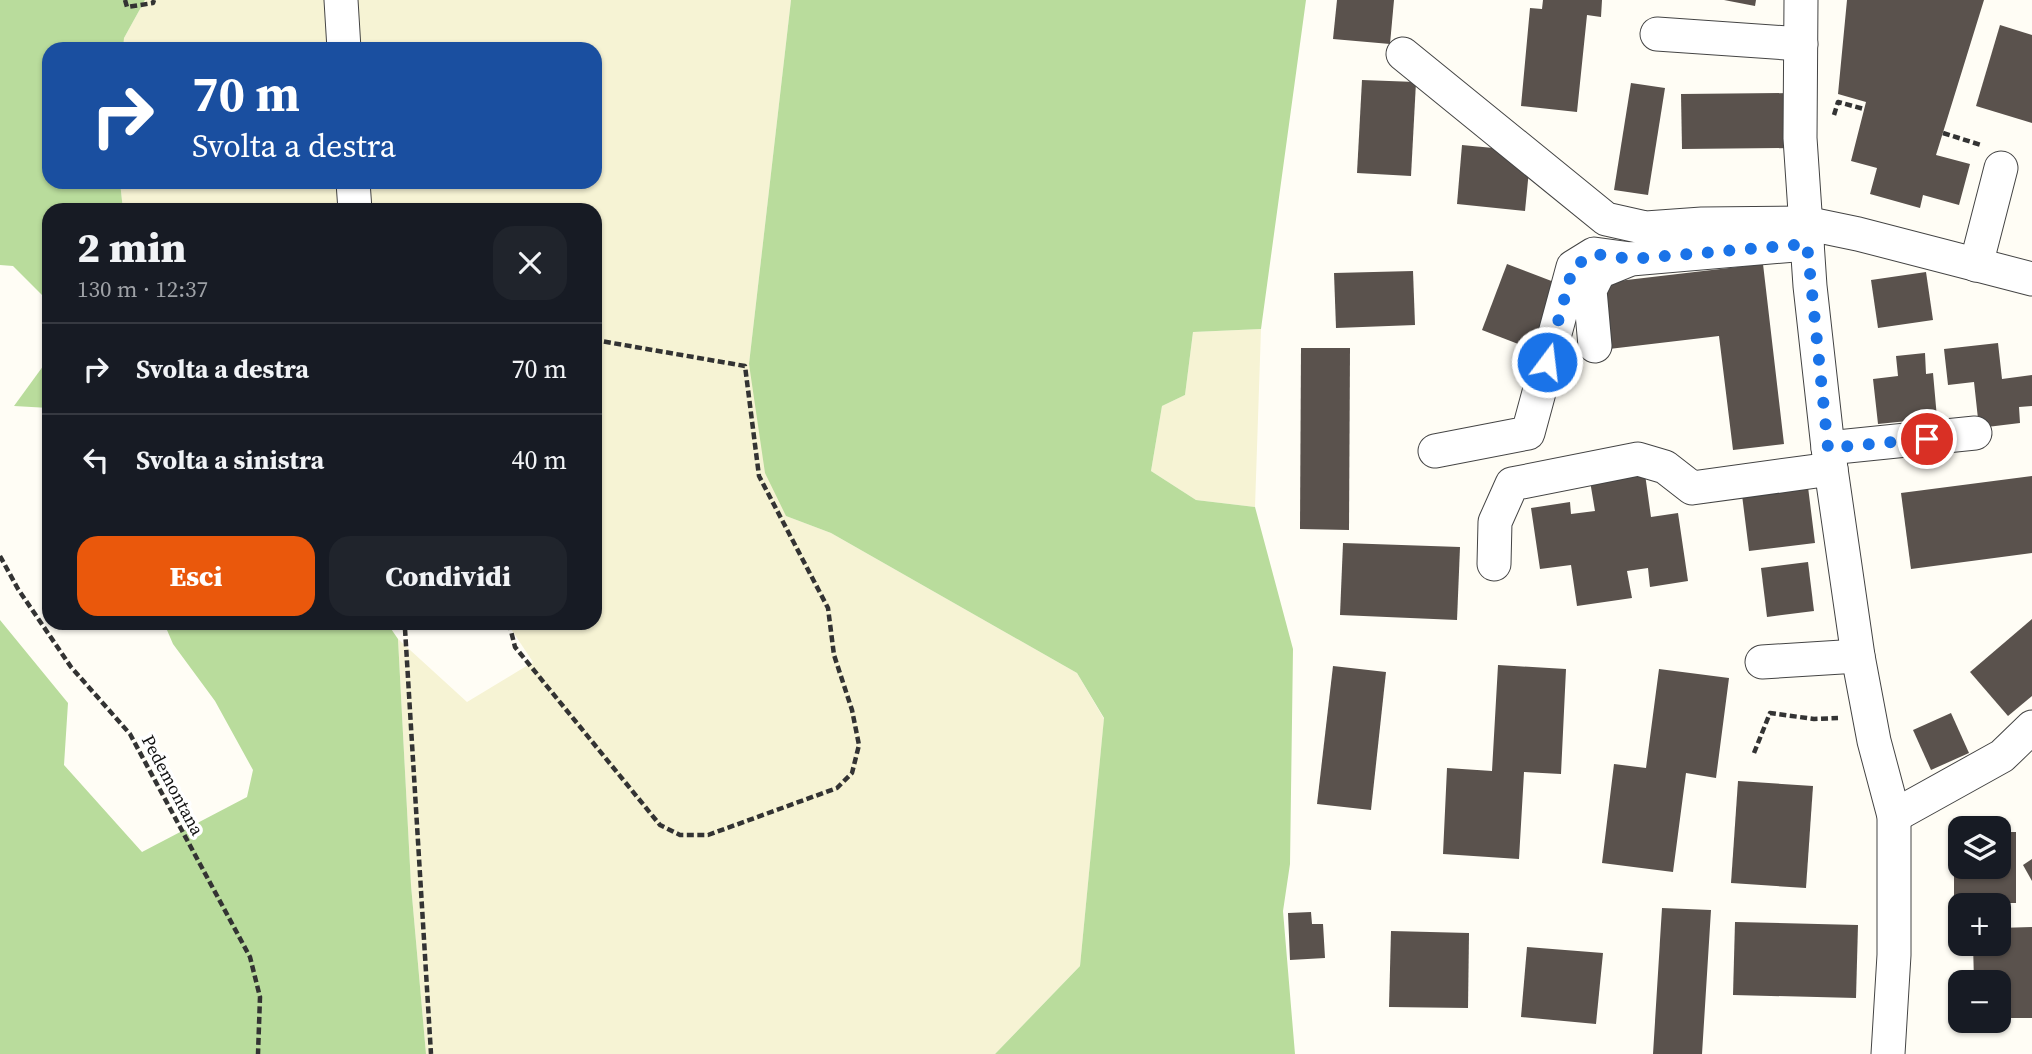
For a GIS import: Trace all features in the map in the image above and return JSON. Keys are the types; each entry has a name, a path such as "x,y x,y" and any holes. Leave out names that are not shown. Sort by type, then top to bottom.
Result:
{"street":[{"path":"341,0 344,42"},
{"path":"1801,0 1800,138 1806,233 1830,458 1858,656 1874,741 1894,816 1894,955 1888,1054"},
{"path":"1657,34 1801,44"},
{"path":"1403,54 1605,219 1646,228 1702,224 1806,233 1858,234 2032,279"},
{"path":"1976,265 2001,168"},
{"path":"1595,346 1590,290 1599,272 1631,259 1806,233"},
{"path":"1435,451 1528,433 1573,267 1594,254 1631,259"},
{"path":"1494,564 1496,522 1513,484 1638,459 1665,467 1692,488 1830,458 1975,433"},
{"path":"1762,662 1858,656"},
{"path":"1894,816 2028,739"}],"path":[{"path":"125,0 127,7 153,3 155,0"},
{"path":"1831,126 1838,102 1864,109"},
{"path":"511,630 515,647 660,825 680,835 708,835 837,788 852,773 859,745 852,710 834,655 828,608 760,476 745,366 602,341"},
{"name":"Pedemontana","path":"0,556 42,624"},
{"name":"Pedemontana","path":"46,630 71,667 130,734 250,957 260,997 258,1054"},
{"path":"405,630 431,1054"},
{"path":"1754,753 1770,713 1814,719 1870,716"}],"shaded area":[{"path":"145,0 791,0 749,364 786,516 831,533 1077,673 1104,719 1080,966 995,1054 426,1054 411,885 398,639 467,702 533,662 512,630 602,630 602,203 122,203 121,189 602,189 602,42 124,42"},
{"path":"1261,329 1255,507 1196,500 1151,471 1162,406 1185,395 1193,332"}],"green space":[{"path":"0,0 145,0 124,42 42,42 42,189 121,189 122,203 42,203 42,295 13,266 0,265"},
{"path":"791,0 1306,0 1261,329 1193,332 1185,395 1162,406 1151,471 1196,500 1255,507 1293,649 1290,864 1283,911 1295,1054 995,1054 1080,966 1104,718 1077,673 831,533 786,516 765,473 749,364"},
{"path":"42,368 42,408 14,406"},
{"path":"0,620 68,703 64,765 142,852 247,797 253,770 215,701 173,644 167,630 392,630 398,639 411,885 426,1054 0,1054"}],"building":[{"path":"1337,0 1394,0 1390,44 1333,39"},
{"path":"1543,0 1602,0 1601,17 1587,15 1577,112 1521,106 1530,8 1542,9"},
{"path":"1724,0 1756,0 1755,6"},
{"path":"1847,0 1984,0 1936,155 1970,164 1959,205 1923,195 1920,208 1870,194 1877,168 1851,161 1866,102 1838,94"},
{"path":"2000,25 2032,35 2032,123 1976,106"},
{"path":"1362,80 1416,82 1411,176 1357,173"},
{"path":"1631,83 1665,88 1648,195 1614,190"},
{"path":"1792,93 1793,148 1682,149 1681,94"},
{"path":"1462,145 1514,150 1530,160 1525,211 1457,204"},
{"path":"1507,264 1562,285 1536,351 1482,330"},
{"path":"1763,264 1784,444 1733,450 1719,336 1609,349 1601,283"},
{"path":"1413,271 1415,325 1336,328 1334,273"},
{"path":"1926,272 1933,320 1878,328 1871,280"},
{"path":"1998,343 2002,379 2032,375 2032,406 2019,407 2020,423 1979,428 1974,382 1948,385 1944,349"},
{"path":"1301,348 1350,348 1349,530 1300,529"},
{"path":"1925,353 1926,374 1933,373 1937,418 1878,424 1873,379 1898,376 1896,356"},
{"path":"1645,474 1651,517 1678,513 1688,581 1650,587 1648,568 1627,571 1632,598 1577,606 1571,565 1540,569 1531,508 1570,502 1571,514 1595,511 1590,481"},
{"path":"2032,476 2032,553 1911,569 1901,493"},
{"path":"1808,487 1815,543 1749,551 1742,495"},
{"path":"1343,543 1460,547 1457,620 1340,615"},
{"path":"1808,562 1814,611 1767,617 1761,568"},
{"path":"2032,619 2032,696 2008,716 1970,672"},
{"path":"1498,665 1566,669 1561,774 1524,772 1519,859 1443,854 1447,768 1492,771"},
{"path":"1333,666 1386,672 1371,810 1317,804"},
{"path":"1659,669 1729,678 1716,778 1686,773 1673,872 1602,863 1614,764 1646,768"},
{"path":"1951,713 1969,753 1931,770 1913,730"},
{"path":"1738,781 1813,786 1806,888 1731,883"},
{"path":"2011,832 2016,832 2016,903 2011,903 2011,893 1954,893 1954,879 2011,879"},
{"path":"2032,859 2032,881 2023,865"},
{"path":"1662,908 1711,910 1702,1054 1653,1054"},
{"path":"1311,912 1312,924 1323,924 1325,958 1290,960 1288,913"},
{"path":"1735,922 1858,925 1856,998 1733,995"},
{"path":"2032,927 2032,1018 2011,1018 2011,970 1974,970 1973,956 2011,956 2011,928"},
{"path":"1391,931 1469,933 1468,1008 1389,1007"},
{"path":"1527,947 1603,953 1596,1024 1521,1017"}],"route":[{"path":"1547,362 1573,267 1594,254 1631,259 1807,244 1828,448 1927,439"}]}
